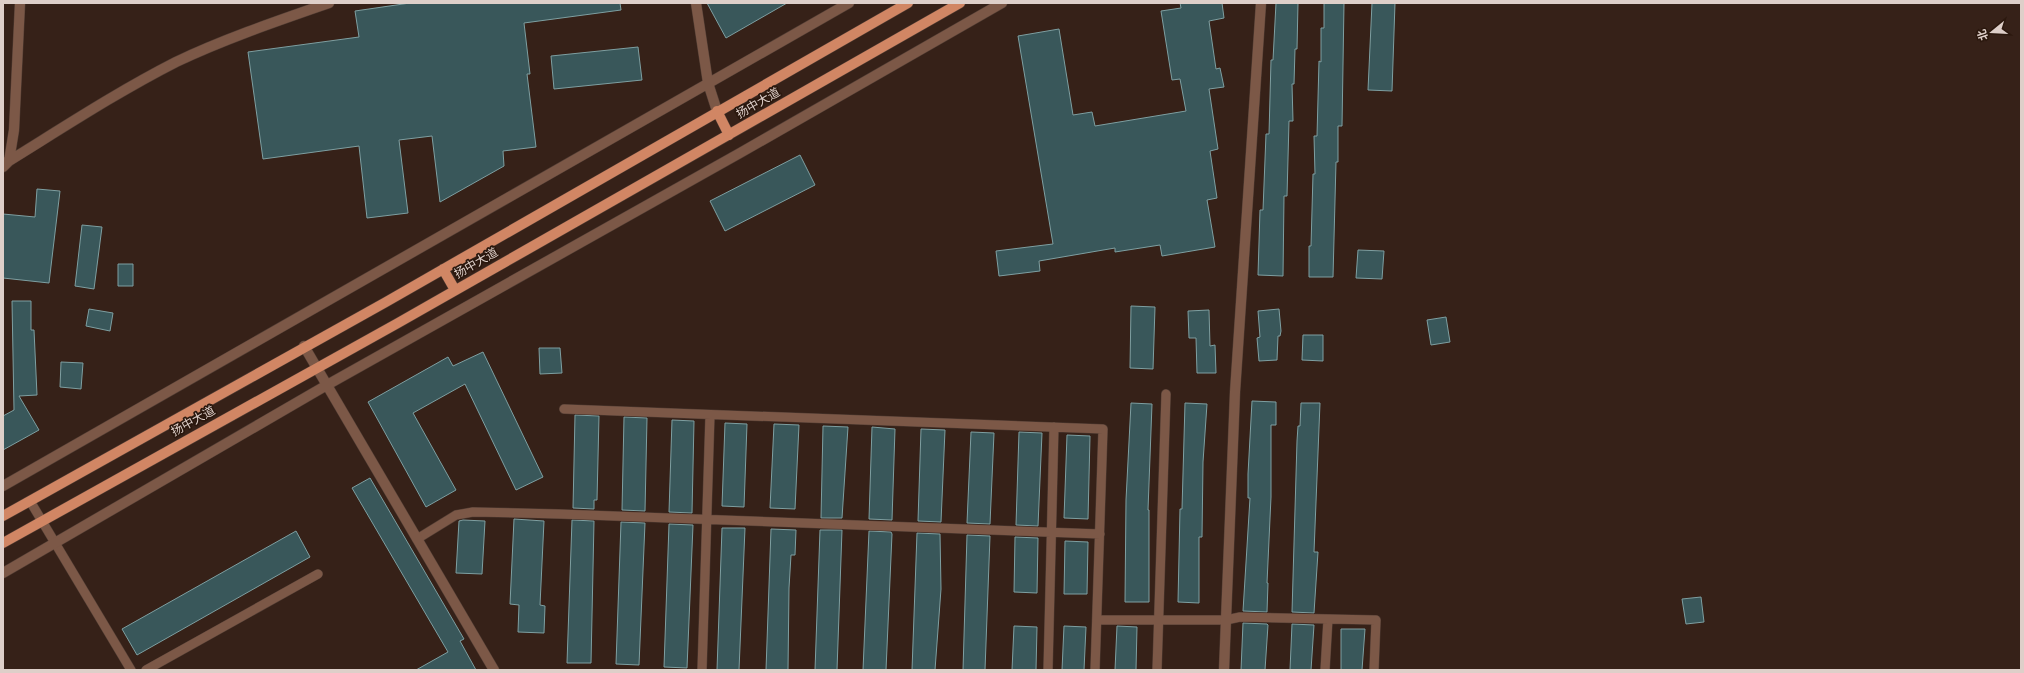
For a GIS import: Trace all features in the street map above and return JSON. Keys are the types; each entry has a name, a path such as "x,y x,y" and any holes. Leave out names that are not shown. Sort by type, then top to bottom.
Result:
{"main road":[{"name":"扬中大道","path":"3,516 443,269 908,3"},
{"name":"扬中大道","path":"3,543 455,290 960,3"},
{"path":"717,112 729,134"},
{"path":"443,269 455,290"}],"street":[{"path":"5,164 14,130 20,3"},
{"path":"5,164 83,115 177,62 268,24 329,3"},
{"path":"696,3 708,83 717,112"},
{"path":"3,486 849,3"},
{"path":"3,573 327,385 740,153 1002,3"},
{"path":"1224,670 1235,392 1261,3"},
{"path":"304,346 494,670"}],"lane":[{"path":"1157,670 1166,394"},
{"path":"564,409 1103,429 1095,670"},
{"path":"702,670 710,415"},
{"path":"1048,670 1054,428"},
{"path":"30,501 54,544 131,670"},
{"path":"417,539 456,515 473,512 1100,534"},
{"path":"146,670 318,574"},
{"path":"1097,620 1226,620 1240,617 1376,620 1374,670"},
{"path":"1325,670 1328,619"}],"building":[{"path":"410,3 620,3 621,10 524,23 530,74 527,74 536,147 503,151 504,166 440,202 432,136 399,140 408,213 367,218 359,146 263,159 248,52 359,37 355,11"},
{"path":"707,3 787,3 726,38"},
{"path":"1180,3 1222,3 1224,18 1209,21 1216,69 1220,68 1224,87 1209,89 1218,149 1210,151 1217,198 1207,200 1215,247 1162,256 1160,245 1115,252 1115,248 1039,261 1040,271 999,276 996,251 1053,244 1018,36 1059,29 1073,115 1092,112 1095,126 1186,111 1180,79 1172,80 1161,11 1181,8"},
{"path":"1276,3 1298,3 1297,49 1295,49 1294,84 1292,84 1293,121 1289,121 1287,196 1284,196 1283,276 1258,275 1260,210 1263,210 1266,134 1269,134 1271,60 1273,60"},
{"path":"1324,3 1344,3 1342,126 1338,126 1333,277 1309,277 1309,246 1311,246 1313,174 1315,174 1314,136 1317,136 1319,61 1321,62 1321,28 1324,28"},
{"path":"1372,3 1395,3 1392,91 1368,90"},
{"path":"638,47 642,80 554,89 551,56"},
{"path":"800,155 815,185 725,231 710,201"},
{"path":"37,189 60,191 49,283 3,278 3,214 35,217"},
{"path":"82,225 102,227 94,289 75,286"},
{"path":"1358,250 1384,251 1382,279 1356,278"},
{"path":"118,264 133,264 133,286 118,286"},
{"path":"12,301 31,301 31,330 34,330 37,395 19,396 39,430 3,450 3,416 14,410"},
{"path":"1131,306 1155,307 1153,369 1130,368"},
{"path":"89,309 113,313 110,331 86,326"},
{"path":"1279,309 1281,331 1280,336 1278,336 1277,360 1259,361 1257,338 1260,337 1258,311"},
{"path":"1209,310 1210,346 1215,345 1216,373 1197,373 1196,338 1189,338 1188,311"},
{"path":"1446,317 1450,342 1431,345 1427,320"},
{"path":"1303,335 1323,335 1323,361 1302,360"},
{"path":"539,348 560,348 562,373 540,374"},
{"path":"483,352 543,477 516,490 465,384 413,413 456,490 426,507 368,402 448,357 453,366"},
{"path":"61,362 83,363 81,389 60,387"},
{"path":"1252,401 1276,402 1276,425 1271,425 1271,497 1267,612 1243,611 1250,498 1248,498 1248,474"},
{"path":"1131,403 1152,404 1148,510 1149,602 1125,602 1126,500"},
{"path":"1185,403 1207,404 1203,462 1202,537 1199,537 1199,603 1178,602 1180,509 1182,509"},
{"path":"1301,403 1320,403 1314,552 1318,552 1314,613 1292,612 1297,441 1298,426 1300,426"},
{"path":"575,415 599,416 597,500 594,500 594,509 573,508"},
{"path":"624,417 647,418 645,511 622,510"},
{"path":"672,420 694,421 692,513 669,512"},
{"path":"725,423 747,424 744,507 722,506"},
{"path":"774,424 799,425 795,509 770,508"},
{"path":"823,426 848,427 842,518 821,518"},
{"path":"872,427 895,429 892,520 869,519"},
{"path":"921,429 945,430 941,522 918,521"},
{"path":"971,432 994,433 990,524 967,523"},
{"path":"1019,432 1042,433 1038,526 1016,525"},
{"path":"1067,435 1090,436 1088,519 1064,518"},
{"path":"370,478 464,639 460,641 476,670 416,670 448,652 352,488"},
{"path":"514,519 544,521 540,605 545,606 544,633 518,632 519,605 510,604"},
{"path":"572,520 594,521 591,663 567,663"},
{"path":"459,521 485,521 482,574 456,573"},
{"path":"621,522 645,523 639,665 616,664"},
{"path":"669,524 693,525 687,668 664,667"},
{"path":"722,528 745,528 739,670 717,670"},
{"path":"771,529 796,530 795,555 791,555 789,588 788,670 766,670"},
{"path":"820,530 842,530 837,670 815,670"},
{"path":"296,531 310,557 137,655 122,629"},
{"path":"869,531 891,532 892,534 886,670 863,670"},
{"path":"917,533 940,534 941,589 935,670 912,670"},
{"path":"967,535 990,536 985,670 963,670"},
{"path":"1015,537 1038,538 1037,593 1014,592"},
{"path":"1065,541 1088,542 1087,594 1064,594"},
{"path":"1701,597 1704,622 1686,624 1682,599"},
{"path":"1243,623 1268,625 1265,670 1241,670"},
{"path":"1292,624 1314,625 1311,670 1290,670"},
{"path":"1014,626 1037,627 1036,670 1012,670"},
{"path":"1064,626 1086,627 1084,670 1062,670"},
{"path":"1117,626 1137,627 1136,670 1115,670"},
{"path":"1341,629 1365,629 1362,670 1341,670"}]}
